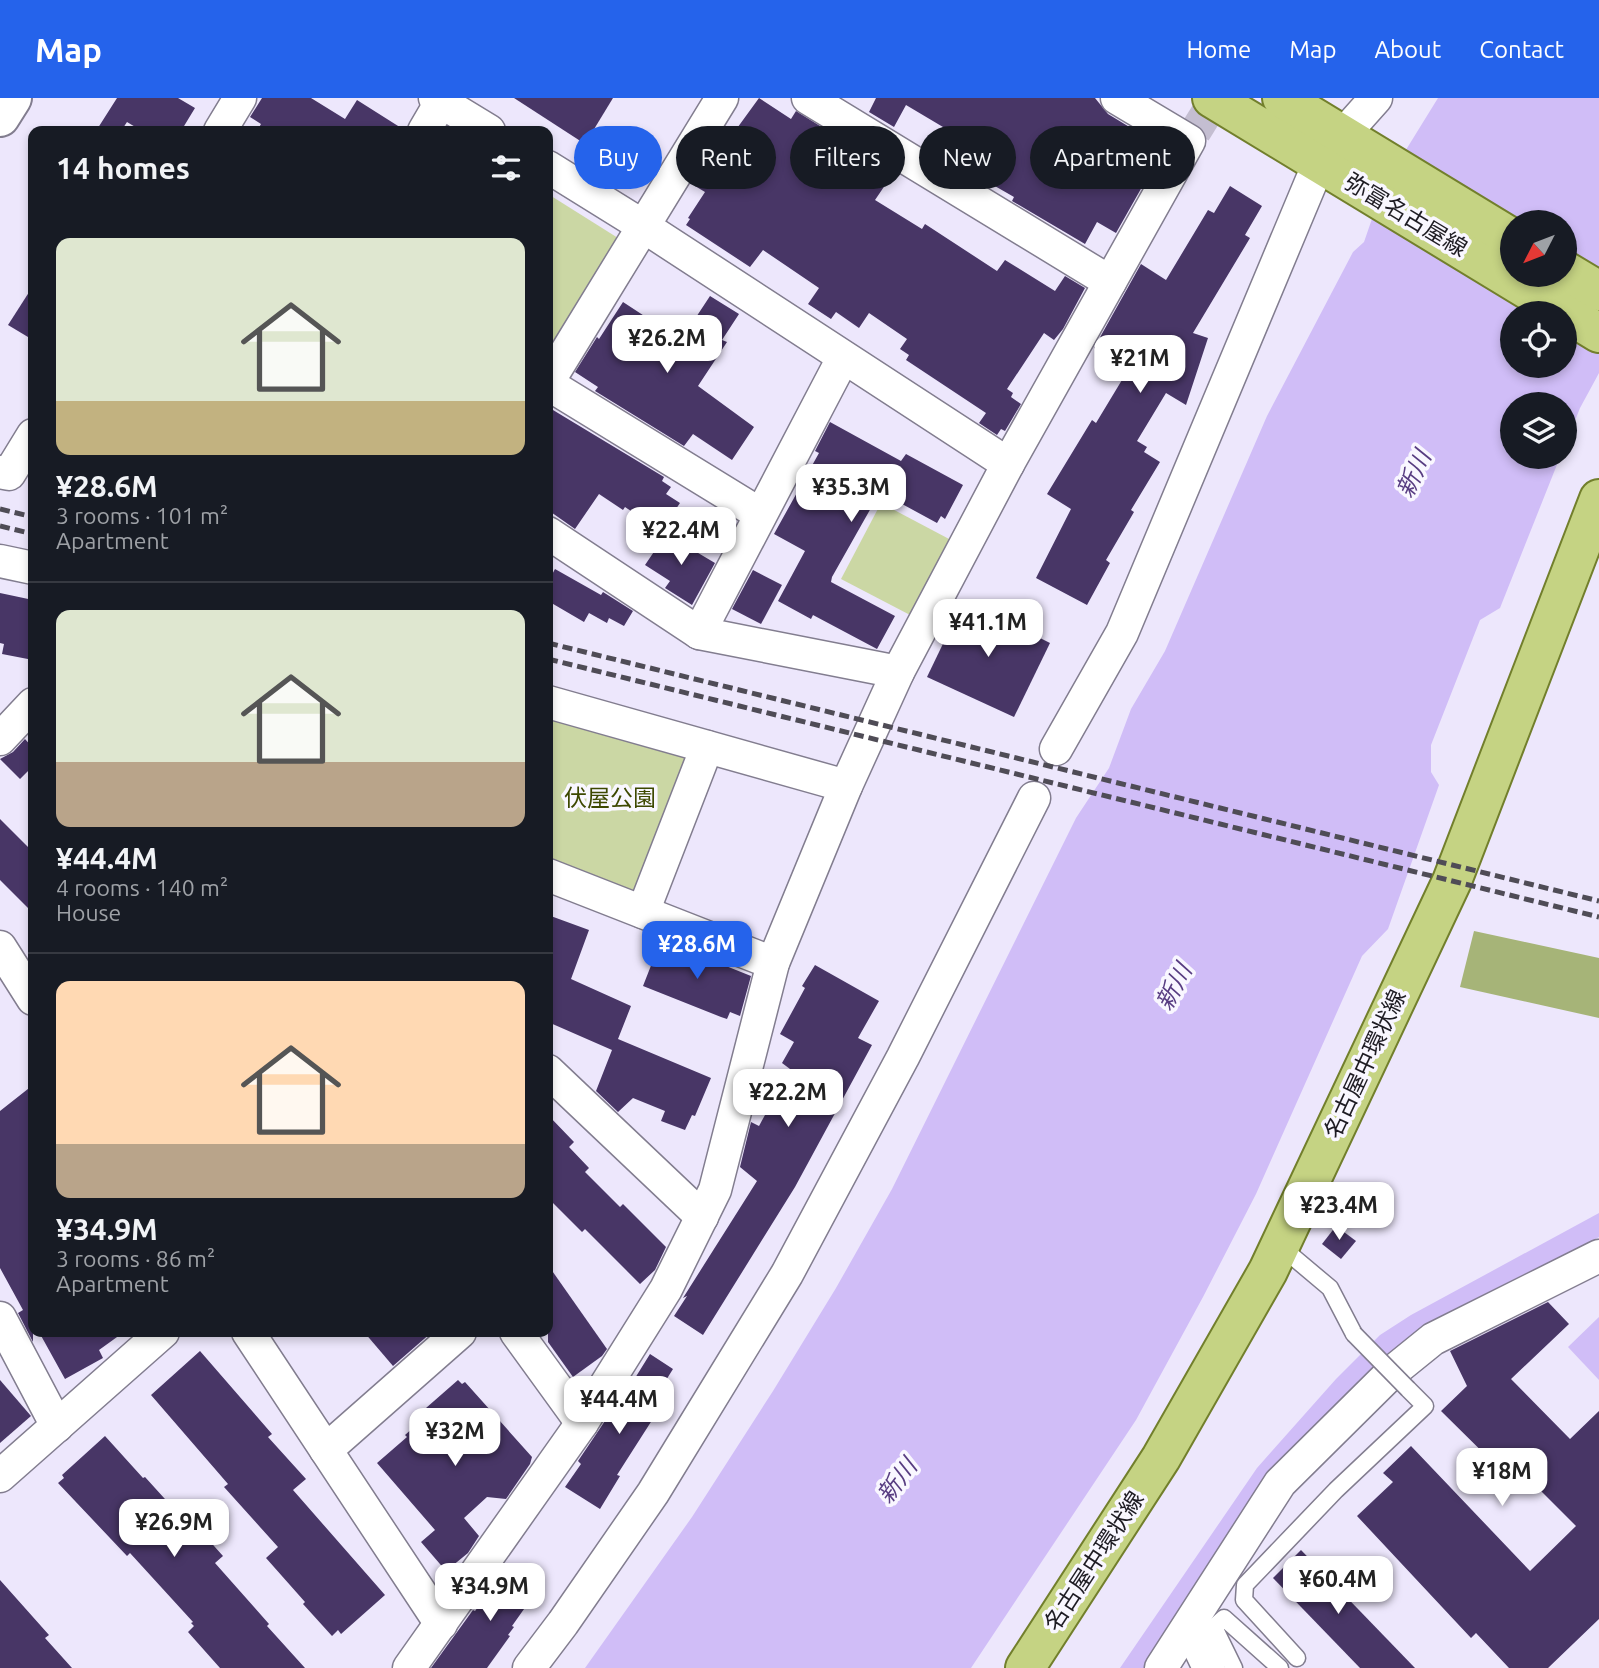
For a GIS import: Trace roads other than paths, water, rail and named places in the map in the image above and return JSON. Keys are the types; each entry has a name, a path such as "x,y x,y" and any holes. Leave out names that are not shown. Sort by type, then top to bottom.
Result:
{"main road":[{"name":"弥富名古屋線","path":"1212,98 1331,149 1599,332"},
{"name":"弥富名古屋線","path":"1282,98 1331,149"},
{"name":"弥富名古屋線","path":"1368,172 1500,232"},
{"path":"1577,278 1599,291"},
{"name":"名古屋中環状線","path":"1025,1668 1161,1458 1268,1271 1451,881 1599,499"}],"street":[{"path":"223,126 240,98"},
{"path":"553,375 722,98"},
{"path":"808,98 1110,282"},
{"path":"409,1668 582,1423 666,1289 715,1191 774,964 846,786 898,673 1008,464 1192,136 1117,98"},
{"path":"1056,748 1122,633 1331,149 1376,98"},
{"path":"426,126 438,100 481,126"},
{"path":"553,170 1008,464"},
{"path":"699,633 843,358"},
{"path":"553,386 760,514"},
{"path":"14,475 28,446"},
{"path":"553,536 699,633 898,673"},
{"path":"0,561 28,567"},
{"path":"553,703 846,786"},
{"path":"0,739 28,709"},
{"path":"643,912 706,747"},
{"path":"528,1668 563,1623 653,1493 787,1274 903,1057 1034,798"},
{"path":"553,877 774,964"},
{"path":"0,947 28,991"},
{"path":"553,1076 702,1217"},
{"path":"1163,1667 1280,1483 1391,1373 1433,1339 1599,1256"},
{"path":"0,1318 57,1426"},
{"path":"0,1476 157,1337"},
{"path":"251,1337 441,1624"},
{"path":"326,1450 454,1337"},
{"path":"520,1337 582,1423"},
{"path":"1189,1626 1209,1668"}],"lane":[{"path":"1280,1245 1330,1288 1354,1334 1425,1406 1336,1490 1245,1585 1244,1600 1297,1658"},
{"path":"1234,1668 1214,1627 1224,1618 1280,1668"}],"water":[{"name":"新川","path":"1438,98 1599,98 1599,373 1577,416 1577,392 1500,392 1500,469 1555,469 1500,608 1480,620 1431,745 1431,772 1439,785 1388,929 1362,956 1256,1194 1136,1420 971,1668 585,1668 692,1517 773,1391 892,1189 1076,818 1109,768 1131,709 1165,651 1267,416 1353,252 1364,242 1383,187"},
{"path":"1599,1213 1599,1237 1400,1346 1181,1614 1145,1668 1120,1668 1257,1468 1336,1379 1380,1335 1411,1315"},
{"path":"1599,1317 1599,1380 1568,1347"}],"tunnel":[{"path":"1195,132 1216,98"}],"railway":[{"path":"0,509 28,516"},
{"path":"0,526 28,533"},
{"path":"553,644 1599,901"},
{"path":"553,660 1599,917"}],"park label":[{"name":"伏屋公園","path":"610,798"}]}
